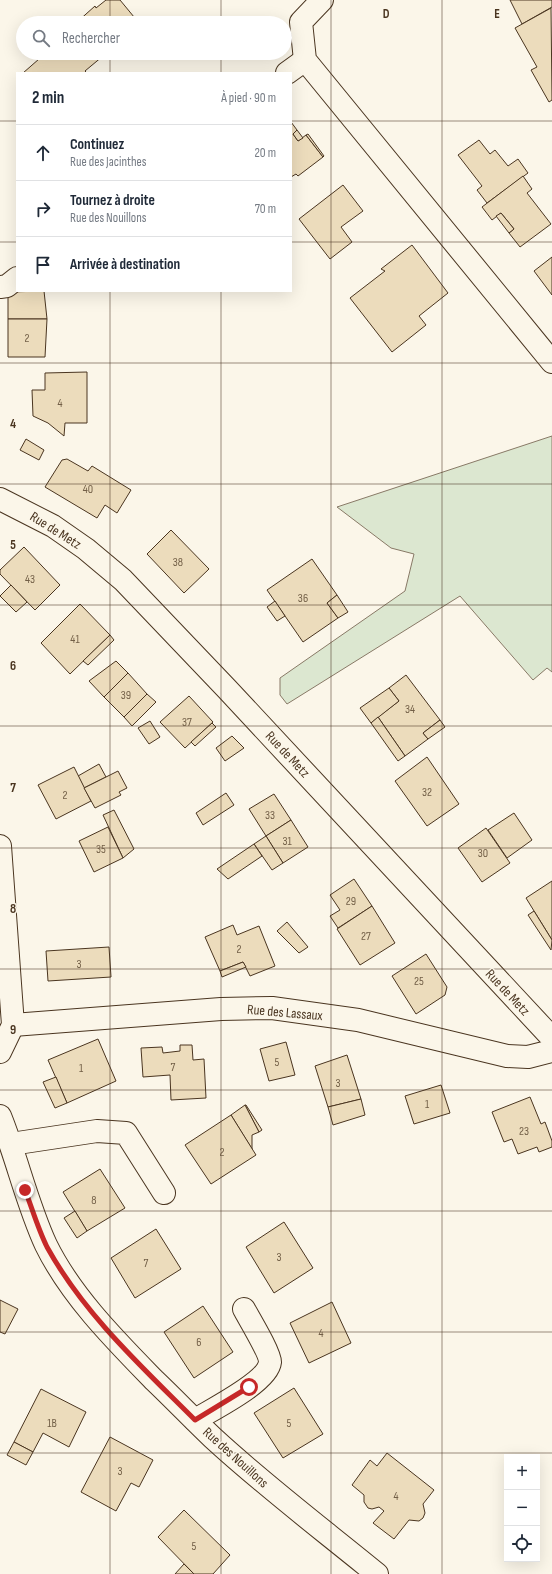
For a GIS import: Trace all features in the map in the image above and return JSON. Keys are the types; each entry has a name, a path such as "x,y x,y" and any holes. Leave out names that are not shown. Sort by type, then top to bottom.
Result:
{"street":[{"path":"322,0 301,22 305,60 552,362"},
{"path":"288,72 305,60"},
{"path":"0,287 7,286 16,279"},
{"name":"Rue de Metz","path":"0,499 53,526 86,549 123,580 232,694 552,1038"},
{"path":"0,846 13,1025 0,1052"},
{"name":"Rue des Lassaux","path":"13,1025 221,1009 272,1008 358,1020 507,1056 528,1057 552,1050"},
{"name":"Rue des Nouillons","path":"0,1116 46,1246 75,1292 118,1343 195,1420 277,1494 377,1574"},
{"path":"11,1144 97,1131 126,1134 164,1193"},
{"path":"195,1420 249,1387 261,1378 267,1369 270,1362 268,1353 244,1309"}],"green space":[{"path":"552,436 552,672 547,668 533,680 460,596 287,704 280,695 280,678 405,591 414,554 391,548 337,507"}],"building":[{"path":"106,0 120,0 133,16 84,16 95,6 96,8"},
{"path":"510,0 552,0 552,7 522,24"},
{"path":"551,8 552,100 549,102 531,70 537,67 515,28"},
{"path":"38,60 98,60 85,71 86,72 24,72"},
{"path":"292,123 297,130 293,134 298,141 306,135 323,157 298,176 296,174 292,176"},
{"path":"297,130 303,138 298,141 293,134"},
{"path":"308,134 324,156 323,157 306,135"},
{"path":"479,140 490,154 495,150 508,166 518,159 528,173 487,203 477,190 482,186 458,155"},
{"path":"523,176 532,189 527,193 551,224 520,247 509,233 514,229 501,213 492,220 482,207"},
{"path":"343,185 363,211 341,227 352,242 330,259 299,219"},
{"path":"501,213 514,229 509,233 496,216"},
{"path":"412,245 448,293 419,316 426,325 392,352 350,298 385,271 381,269"},
{"path":"552,257 552,295 534,271"},
{"path":"8,292 44,292 47,319 8,319"},
{"path":"8,319 47,319 45,357 8,357"},
{"path":"87,372 87,423 65,423 64,436 48,423 33,416 32,390 45,390 45,373"},
{"path":"26,439 44,450 39,460 20,450"},
{"path":"67,459 88,471 92,466 131,490 117,513 105,505 97,518 45,487 62,460"},
{"path":"171,530 209,569 184,593 147,554"},
{"path":"24,547 60,585 35,610 0,574 0,570"},
{"path":"312,559 337,595 327,603 338,618 303,642 267,590"},
{"path":"11,585 27,602 16,612 0,596"},
{"path":"337,595 348,612 338,618 327,603"},
{"path":"275,601 285,616 277,621 267,607"},
{"path":"80,604 110,635 70,674 41,643"},
{"path":"110,635 114,640 88,665 83,661"},
{"path":"116,661 128,673 104,697 89,681"},
{"path":"128,673 147,694 124,717 104,697"},
{"path":"406,675 440,720 423,733 428,739 405,756 378,717 399,701 389,688"},
{"path":"389,688 399,701 371,723 360,708"},
{"path":"147,694 156,702 132,726 124,717"},
{"path":"189,696 213,722 185,748 160,722"},
{"path":"378,717 405,756 398,761 371,723"},
{"path":"440,720 445,727 428,739 423,733"},
{"path":"150,721 160,737 149,744 138,728"},
{"path":"212,723 216,727 195,746 191,742"},
{"path":"232,736 244,748 225,761 216,748"},
{"path":"427,757 459,804 427,826 395,781"},
{"path":"99,764 106,777 84,788 78,776"},
{"path":"74,767 91,801 56,819 38,785"},
{"path":"118,771 127,788 119,792 121,795 95,808 84,788"},
{"path":"226,793 234,805 203,825 196,813"},
{"path":"274,794 291,820 266,836 249,809"},
{"path":"114,810 134,849 123,858 103,815"},
{"path":"514,813 532,840 507,858 488,830"},
{"path":"291,820 308,847 283,863 266,836"},
{"path":"108,827 123,858 94,872 79,841"},
{"path":"486,828 510,863 482,882 458,848"},
{"path":"266,836 283,863 272,870 254,844"},
{"path":"254,844 262,856 228,879 217,869"},
{"path":"354,879 372,906 338,928 330,916 340,910 330,895"},
{"path":"552,881 552,940 526,898"},
{"path":"372,906 395,943 360,965 337,929"},
{"path":"534,911 552,940 551,950 528,915"},
{"path":"287,922 308,947 299,953 277,931"},
{"path":"233,925 237,935 259,926 275,966 250,976 243,962 220,971 205,937"},
{"path":"109,947 111,977 48,981 46,951"},
{"path":"426,954 447,987 445,995 416,1014 392,976"},
{"path":"243,962 246,967 222,977 220,971"},
{"path":"98,1039 116,1081 67,1103 48,1060"},
{"path":"286,1042 295,1075 269,1081 260,1049"},
{"path":"180,1045 192,1045 193,1060 204,1059 206,1098 171,1100 170,1075 143,1077 141,1048 162,1047 163,1053 180,1051"},
{"path":"347,1055 361,1099 328,1107 315,1066"},
{"path":"56,1077 67,1103 55,1108 43,1082"},
{"path":"441,1085 450,1113 414,1124 405,1096"},
{"path":"530,1097 541,1124 545,1122 552,1141 552,1147 539,1152 537,1147 518,1154 512,1139 504,1142 492,1112"},
{"path":"361,1099 365,1115 333,1125 328,1107"},
{"path":"245,1105 262,1130 259,1132"},
{"path":"245,1105 259,1132 252,1135 252,1149 231,1115"},
{"path":"231,1115 256,1155 211,1184 185,1145"},
{"path":"100,1169 125,1208 87,1231 63,1192"},
{"path":"75,1211 87,1231 77,1238 64,1218"},
{"path":"284,1222 313,1268 274,1293 246,1247"},
{"path":"156,1229 181,1269 135,1298 111,1258"},
{"path":"0,1300 18,1309 5,1334 0,1332"},
{"path":"332,1302 351,1343 309,1363 290,1323"},
{"path":"203,1306 233,1352 194,1378 164,1332"},
{"path":"294,1388 323,1434 283,1458 254,1413"},
{"path":"41,1389 86,1412 69,1447 43,1433 33,1452 14,1442"},
{"path":"110,1437 153,1460 139,1487 131,1483 116,1511 81,1492"},
{"path":"14,1442 33,1452 26,1465 7,1455"},
{"path":"387,1453 434,1490 423,1504 425,1513 423,1518 419,1521 409,1520 394,1539 373,1523 384,1511 379,1507 372,1509 368,1508 364,1502 364,1495 352,1485 370,1460 377,1466"},
{"path":"184,1510 230,1555 213,1574 194,1574 158,1537"},
{"path":"184,1564 194,1574 175,1574"}],"route":[{"path":"25,1190 46,1246 75,1292 118,1343 195,1420 249,1387"}]}
